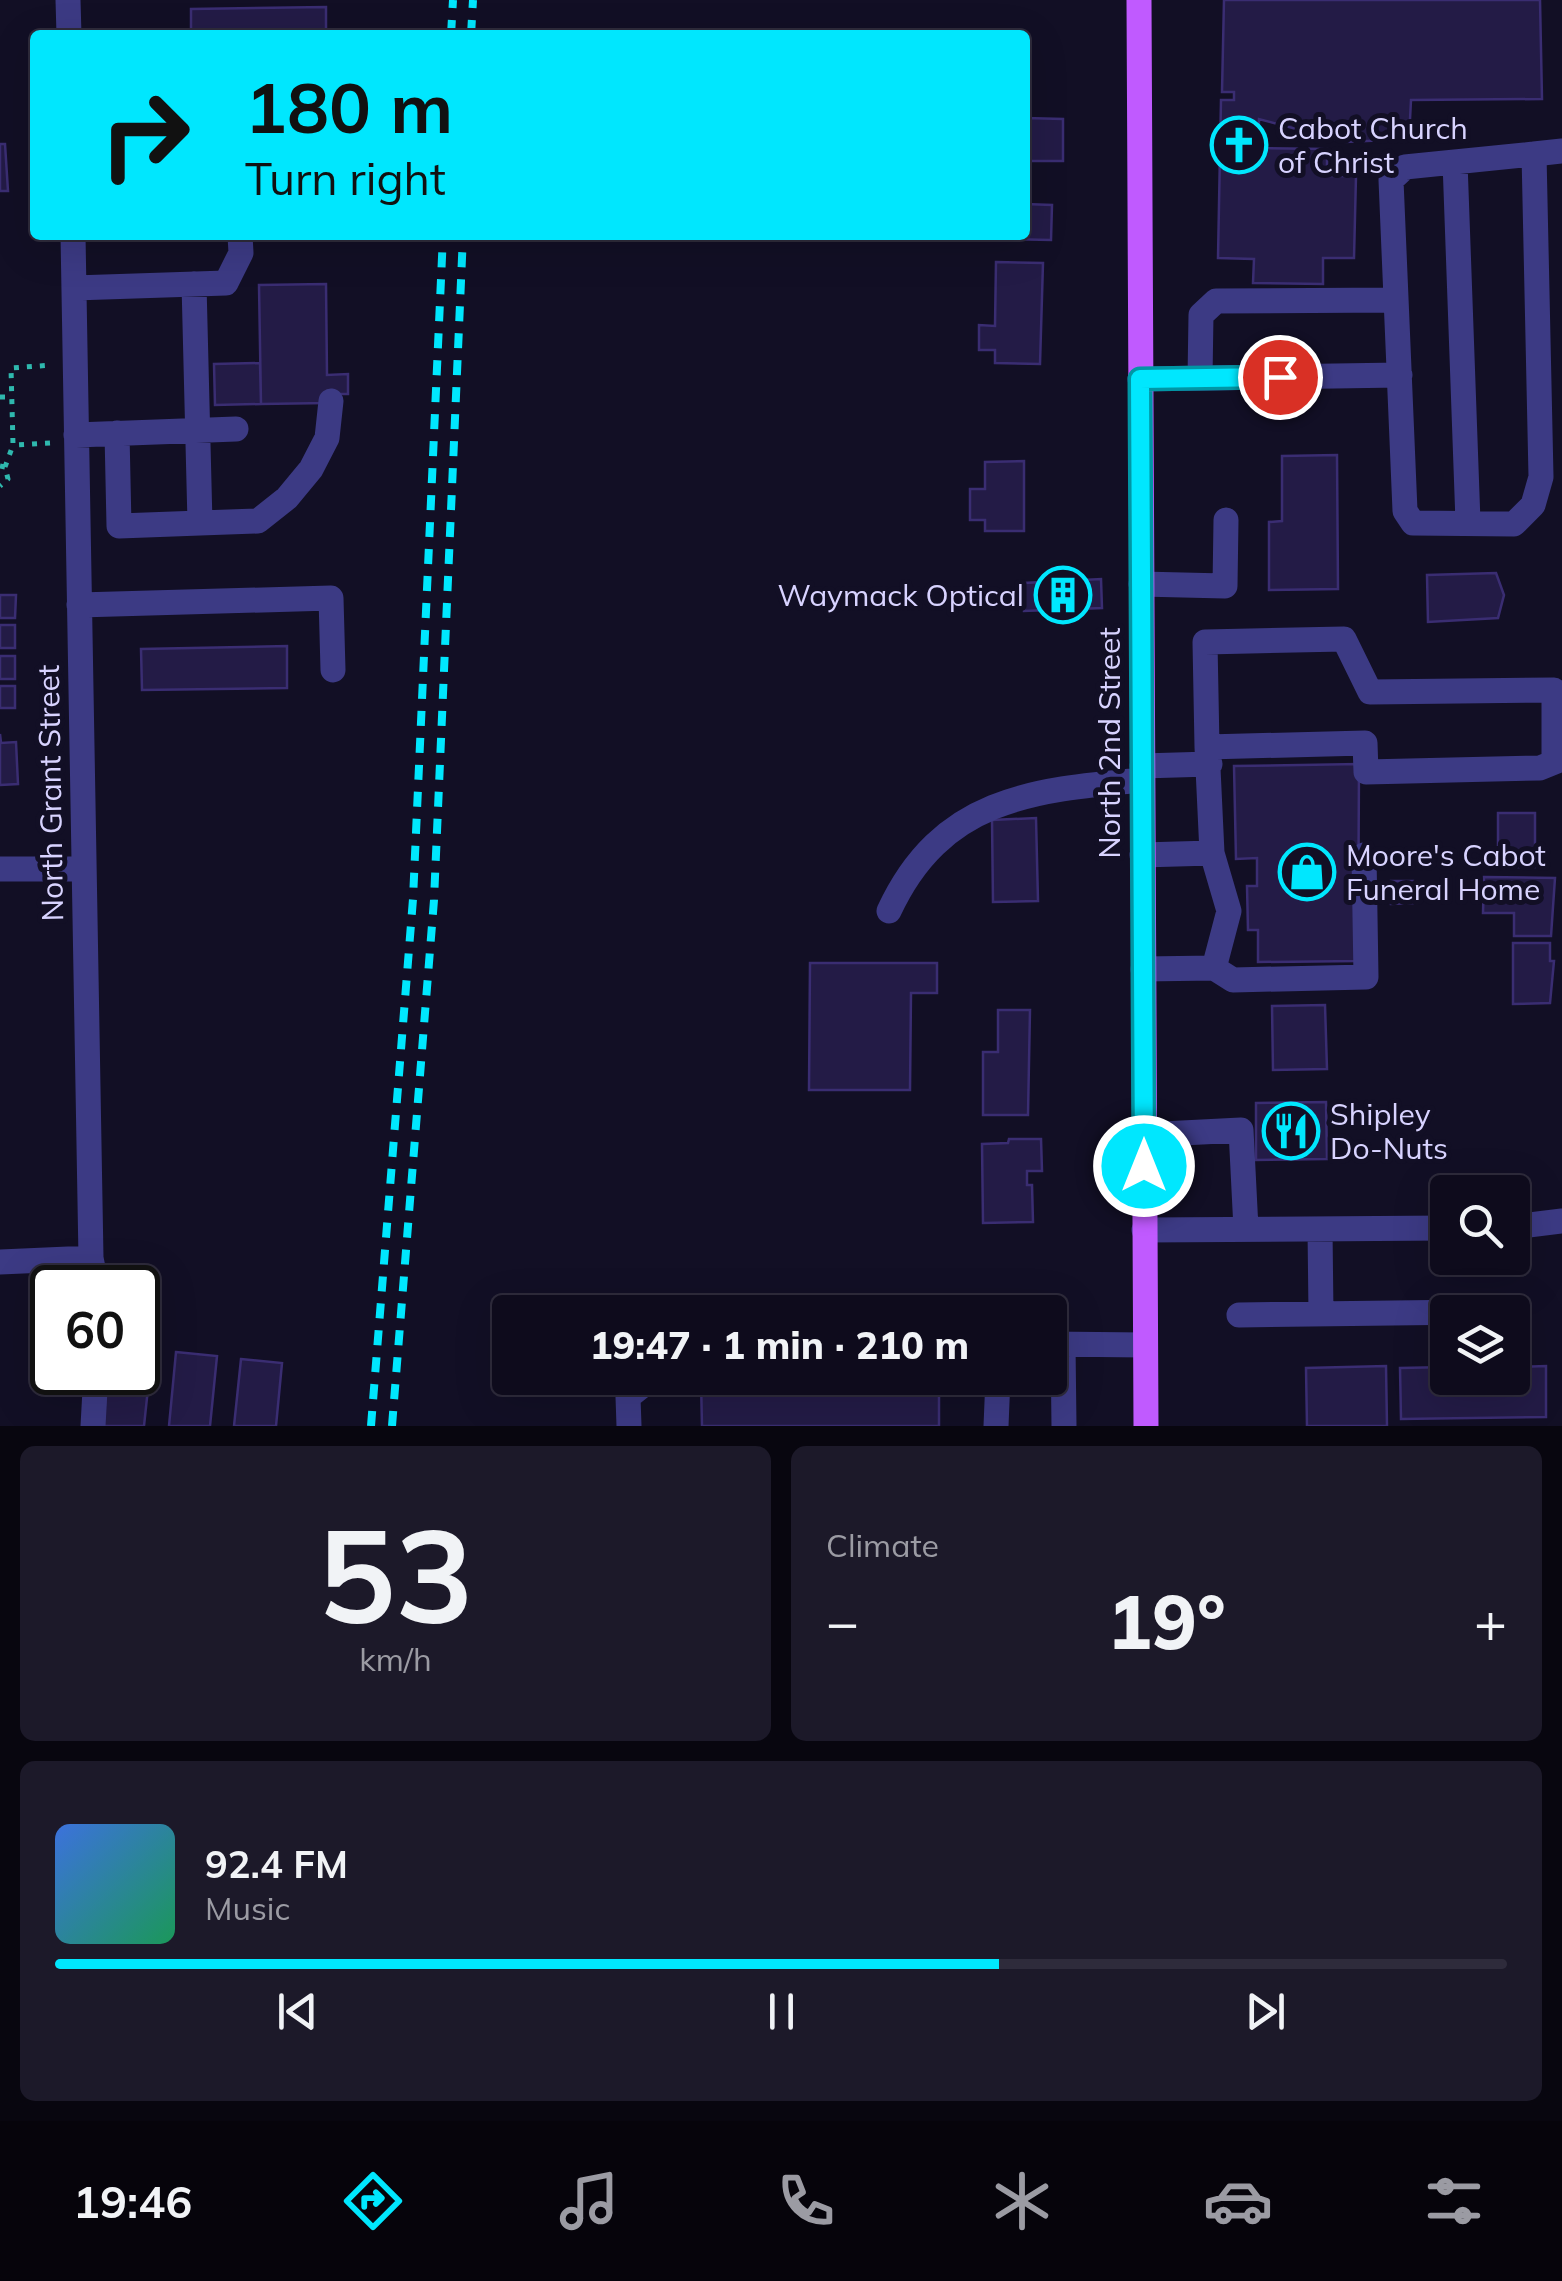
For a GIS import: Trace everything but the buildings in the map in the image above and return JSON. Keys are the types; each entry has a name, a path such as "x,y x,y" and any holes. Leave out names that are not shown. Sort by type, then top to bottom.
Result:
{"main road":[{"name":"North 2nd Street","path":"1139,0 1146,1426"}],"street":[{"path":"68,0 68,30"},
{"path":"1534,154 1550,365 1551,478 1534,505 1514,524 1414,523 1406,511 1392,180 1405,167 1562,151"},
{"path":"1455,162 1468,522"},
{"name":"North Grant Street","path":"72,240 92,1265"},
{"path":"74,288 226,283 241,254 240,240"},
{"path":"194,284 200,524"},
{"path":"1200,378 1201,315 1216,301 1395,300"},
{"path":"1140,379 1400,376"},
{"path":"116,433 120,526 258,521 287,498 311,469 328,438 331,401"},
{"path":"76,438 236,430"},
{"path":"1141,584 1225,586 1226,520"},
{"path":"79,604 331,598 333,670"},
{"path":"889,912 904,880 945,831 983,808 1062,787 1208,756 1365,743 1366,772 1540,768 1558,760 1554,690 1370,692 1344,639 1205,642 1208,756 1212,853 1229,910 1214,968"},
{"path":"1142,855 1212,853"},
{"path":"1143,970 1214,968 1233,980 1366,977 1364,855"},
{"path":"0,869 84,869"},
{"path":"1144,1135 1241,1130 1246,1229"},
{"path":"1530,1225 1562,1222"},
{"path":"1320,1228 1321,1314"},
{"path":"1144,1230 1430,1228"},
{"path":"0,1262 91,1258"},
{"path":"1239,1314 1430,1313"},
{"path":"1067,1344 1145,1345"},
{"path":"93,1426 95,1395"},
{"path":"629,1426 631,1395"},
{"path":"996,1426 997,1395"},
{"path":"1061,1395 1064,1426"}],"path":[{"path":"0,486 8,479 3,466 14,445 11,368 75,363"},
{"path":"0,397 12,397"},
{"path":"14,445 76,438"}],"railway":[{"path":"451,30 453,0"},
{"path":"471,30 473,0"},
{"path":"371,1426 413,899 443,240"},
{"path":"392,1426 434,900 463,240"}],"place":[{"name":"Cabot Church of Christ","path":"1239,145"},
{"name":"Waymack Optical","path":"1063,595"},
{"name":"Moore's Cabot Funeral Home","path":"1307,872"},
{"name":"Shipley Do-Nuts","path":"1291,1131"}],"route":[{"path":"1144,1166 1140,379 1280,377"}]}
